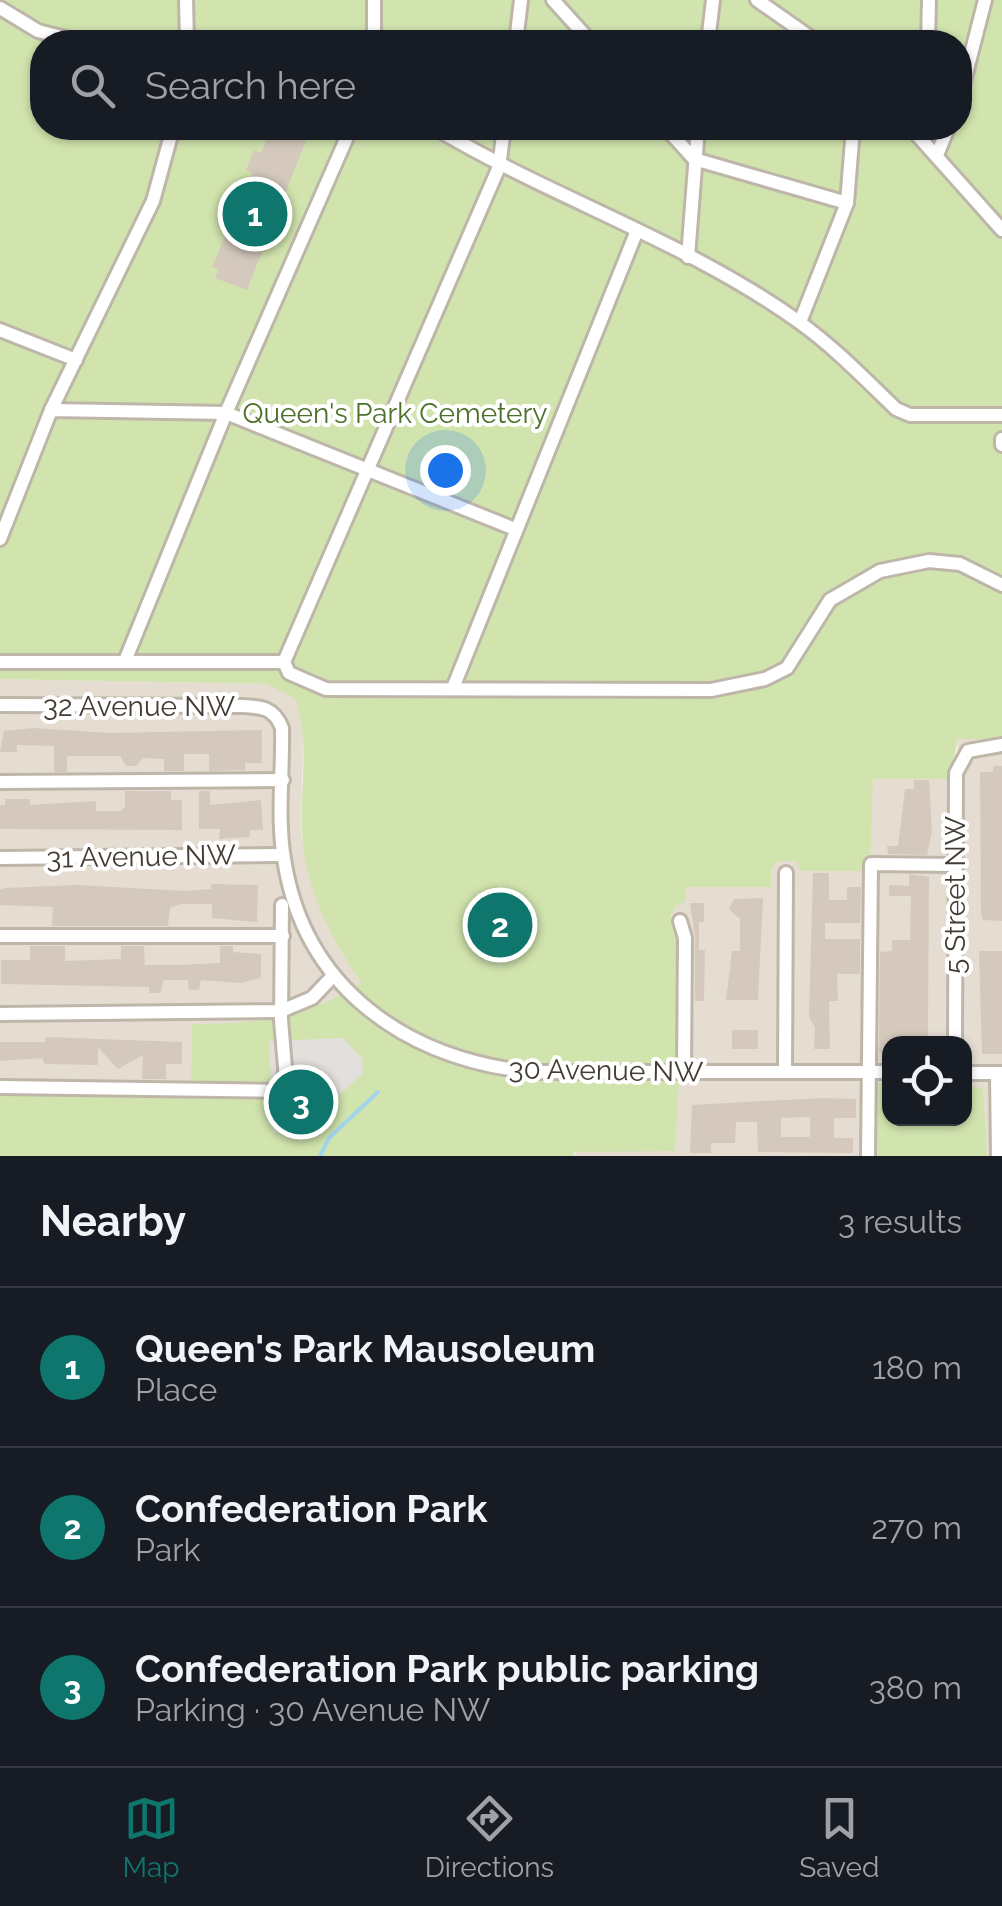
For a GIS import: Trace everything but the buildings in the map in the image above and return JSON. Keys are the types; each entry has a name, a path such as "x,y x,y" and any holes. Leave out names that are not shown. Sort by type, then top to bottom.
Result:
{"street":[{"path":"186,0 187,30"},
{"path":"374,0 374,30"},
{"path":"517,30 521,0"},
{"path":"553,0 580,30"},
{"path":"709,30 713,0"},
{"path":"757,0 800,30"},
{"path":"928,30 929,0"},
{"path":"972,52 986,0"},
{"path":"0,8 36,30"},
{"path":"0,539 51,410 153,200 169,140"},
{"path":"126,662 226,413 346,140"},
{"path":"454,140 499,167 688,257 800,322 896,409 910,415 1002,414"},
{"path":"502,140 499,167 284,662 289,673 326,689 711,690 736,686 787,668 830,600 880,571 929,561 960,564 1002,586"},
{"path":"677,140 694,159 847,204"},
{"path":"688,257 696,140"},
{"path":"800,322 847,204 852,140"},
{"path":"924,140 1002,230"},
{"path":"937,155 943,140"},
{"path":"453,688 636,232"},
{"path":"0,330 76,360"},
{"path":"51,410 226,413 515,529"},
{"path":"0,662 284,662"},
{"name":"32 Avenue NW","path":"0,705 264,707 277,715 282,728 283,780"},
{"name":"5 Street NW","path":"955,1036 956,773 968,751 1002,744"},
{"path":"0,782 283,780 283,855 291,895 332,977 312,998 281,1011 0,1014"},
{"name":"31 Avenue NW","path":"0,858 283,855"},
{"path":"868,1156 872,864 956,865"},
{"path":"785,1072 786,873"},
{"path":"0,1086 287,1092 281,1011 282,905"},
{"path":"680,921 685,938 684,1072"},
{"path":"0,936 282,936"},
{"name":"30 Avenue NW","path":"332,977 412,1039 492,1068 882,1072"},
{"path":"972,1073 1000,1072 998,1156"}],"shaded area":[{"path":"0,679 268,684 295,699 303,720 301,835 331,932 363,984 336,999 259,1024 193,1024 192,1095 0,1094"},
{"path":"958,739 1002,739 1002,1156 574,1156 680,949 670,919 686,887 770,887 771,870 778,861 796,861 873,779 948,779 958,752"},
{"path":"343,1038 362,1058 363,1073 299,1131 273,1132 269,1041"}],"green space":[{"name":"Queen's Park Cemetery","path":"0,0 1002,0 1002,739 958,739 949,779 873,779 870,871 801,871 796,861 778,861 771,870 771,887 686,887 686,901 676,906 670,919 680,949 675,1151 574,1152 574,1156 0,1156 0,1094 191,1095 192,1024 280,1017 320,1004 362,983 330,931 308,872 302,831 302,731 295,699 267,684 0,679"},
{"path":"874,1084 882,1084 882,1126 972,1126 972,1086 983,1089 987,1156 874,1156"}],"waterway":[{"path":"320,1156 329,1138 378,1092"}],"place":[{"name":"Queen's Park Mausoleum","path":"255,214"},
{"name":"Confederation Park","path":"500,925"},
{"name":"Confederation Park public parking","path":"301,1102"}]}
